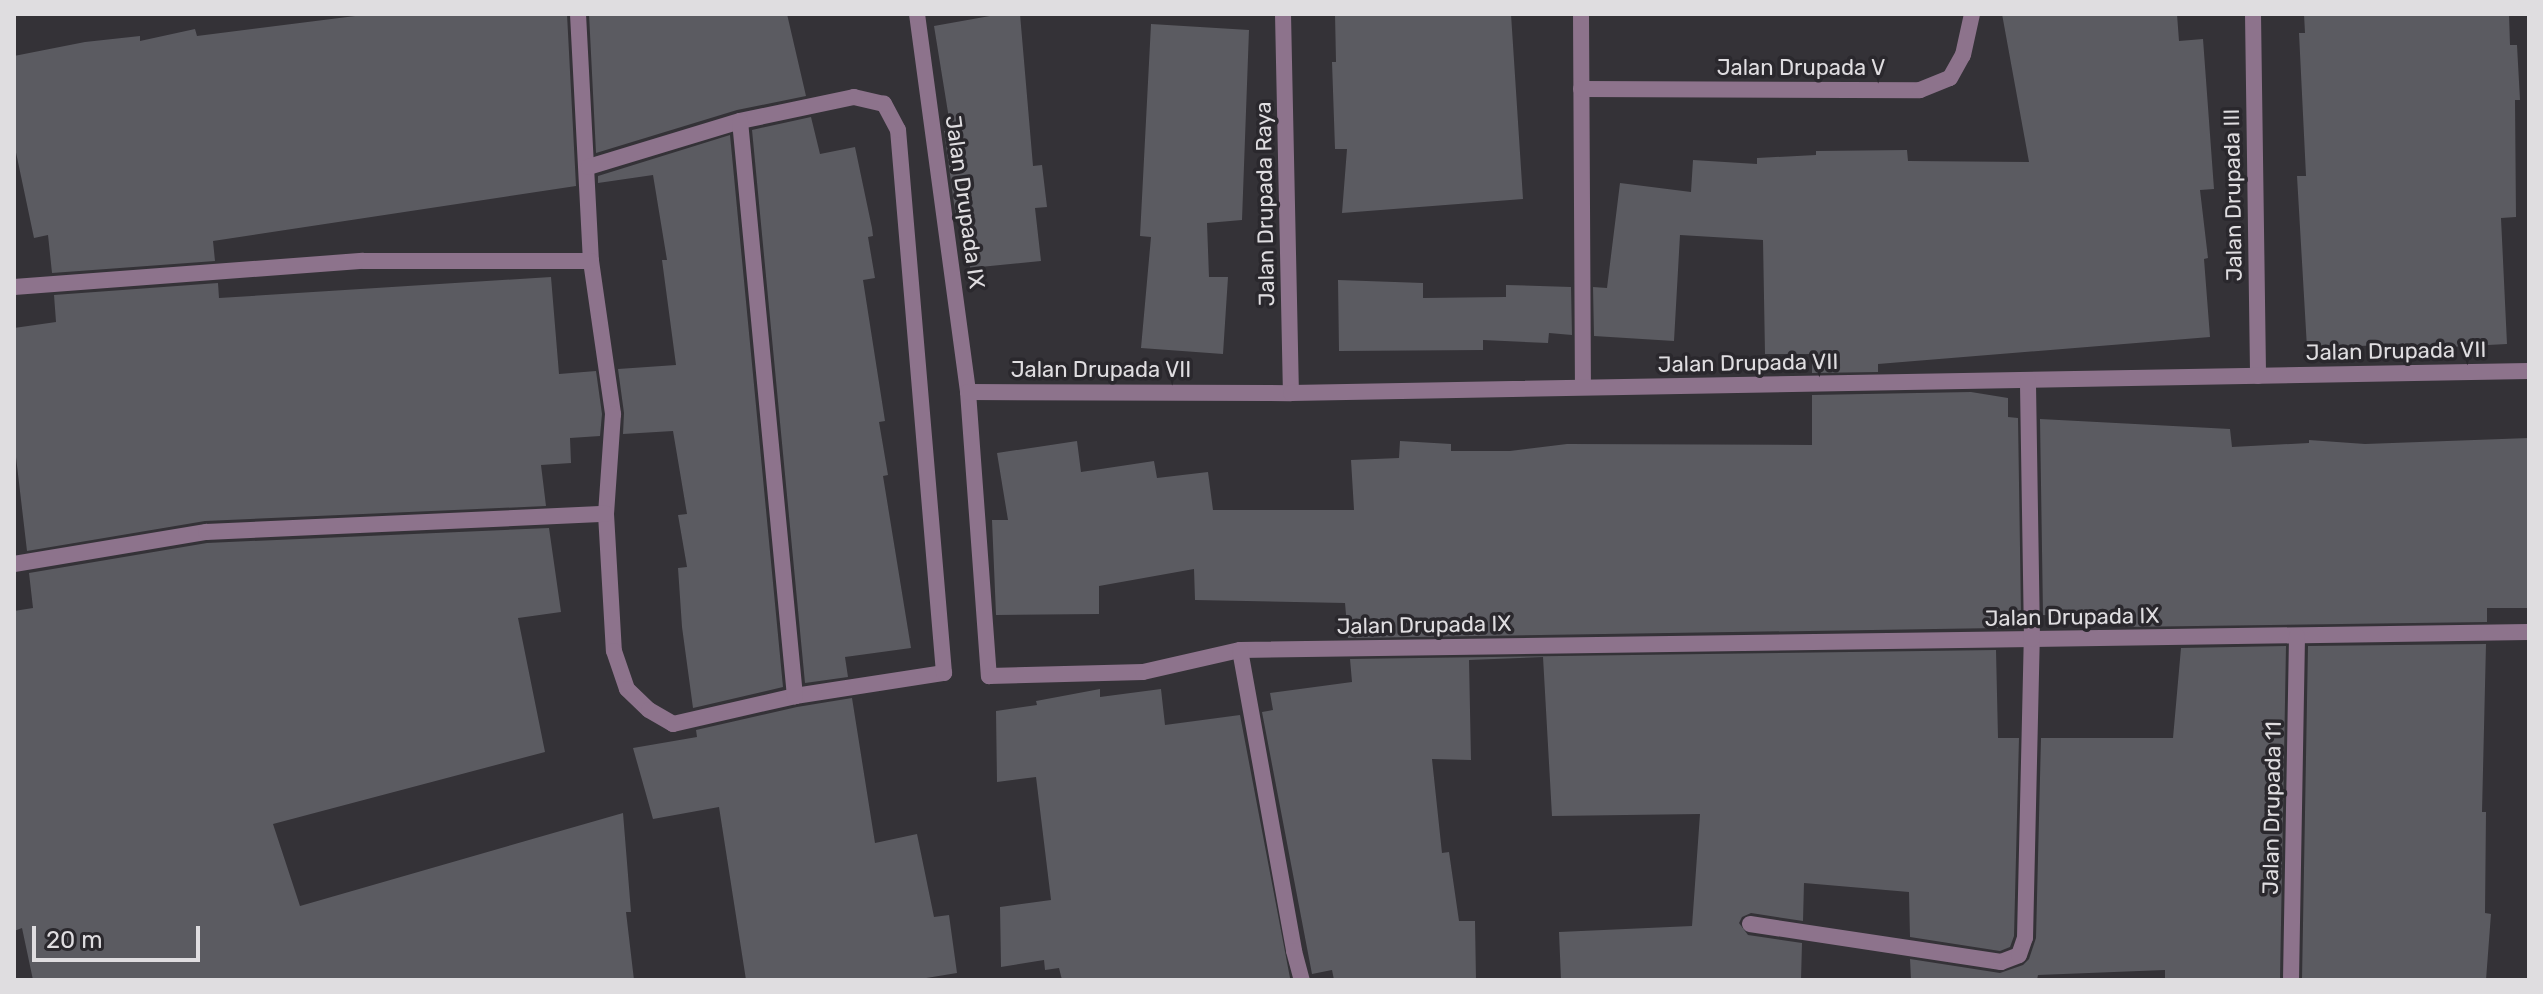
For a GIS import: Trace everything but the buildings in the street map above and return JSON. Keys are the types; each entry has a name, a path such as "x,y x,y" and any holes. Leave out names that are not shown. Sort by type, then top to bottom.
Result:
{"street":[{"path":"578,14 589,167 591,261 613,414 606,514 614,651 627,689 649,710 673,724 795,696 944,673 898,130 884,104 854,97 740,121 589,167"},
{"name":"Jalan Drupada IX","path":"917,14 968,392 989,676 1143,672 1240,650 2529,632"},
{"name":"Jalan Drupada Raya","path":"1283,14 1291,393"},
{"path":"1581,14 1583,387"},
{"name":"Jalan Drupada V","path":"1581,89 1920,90 1950,78 1963,55 1972,14"},
{"name":"Jalan Drupada III","path":"2253,14 2258,376"},
{"path":"740,121 795,696"},
{"path":"14,287 363,261 591,261"},
{"name":"Jalan Drupada VII","path":"968,392 1291,393 2529,371"},
{"path":"1750,924 2001,962 2019,955 2025,938 2032,639 2028,380"},
{"path":"14,564 206,532 606,514"},
{"name":"Jalan Drupada 11","path":"2291,980 2297,636"},
{"path":"1240,650 1294,951 1302,980"}]}
